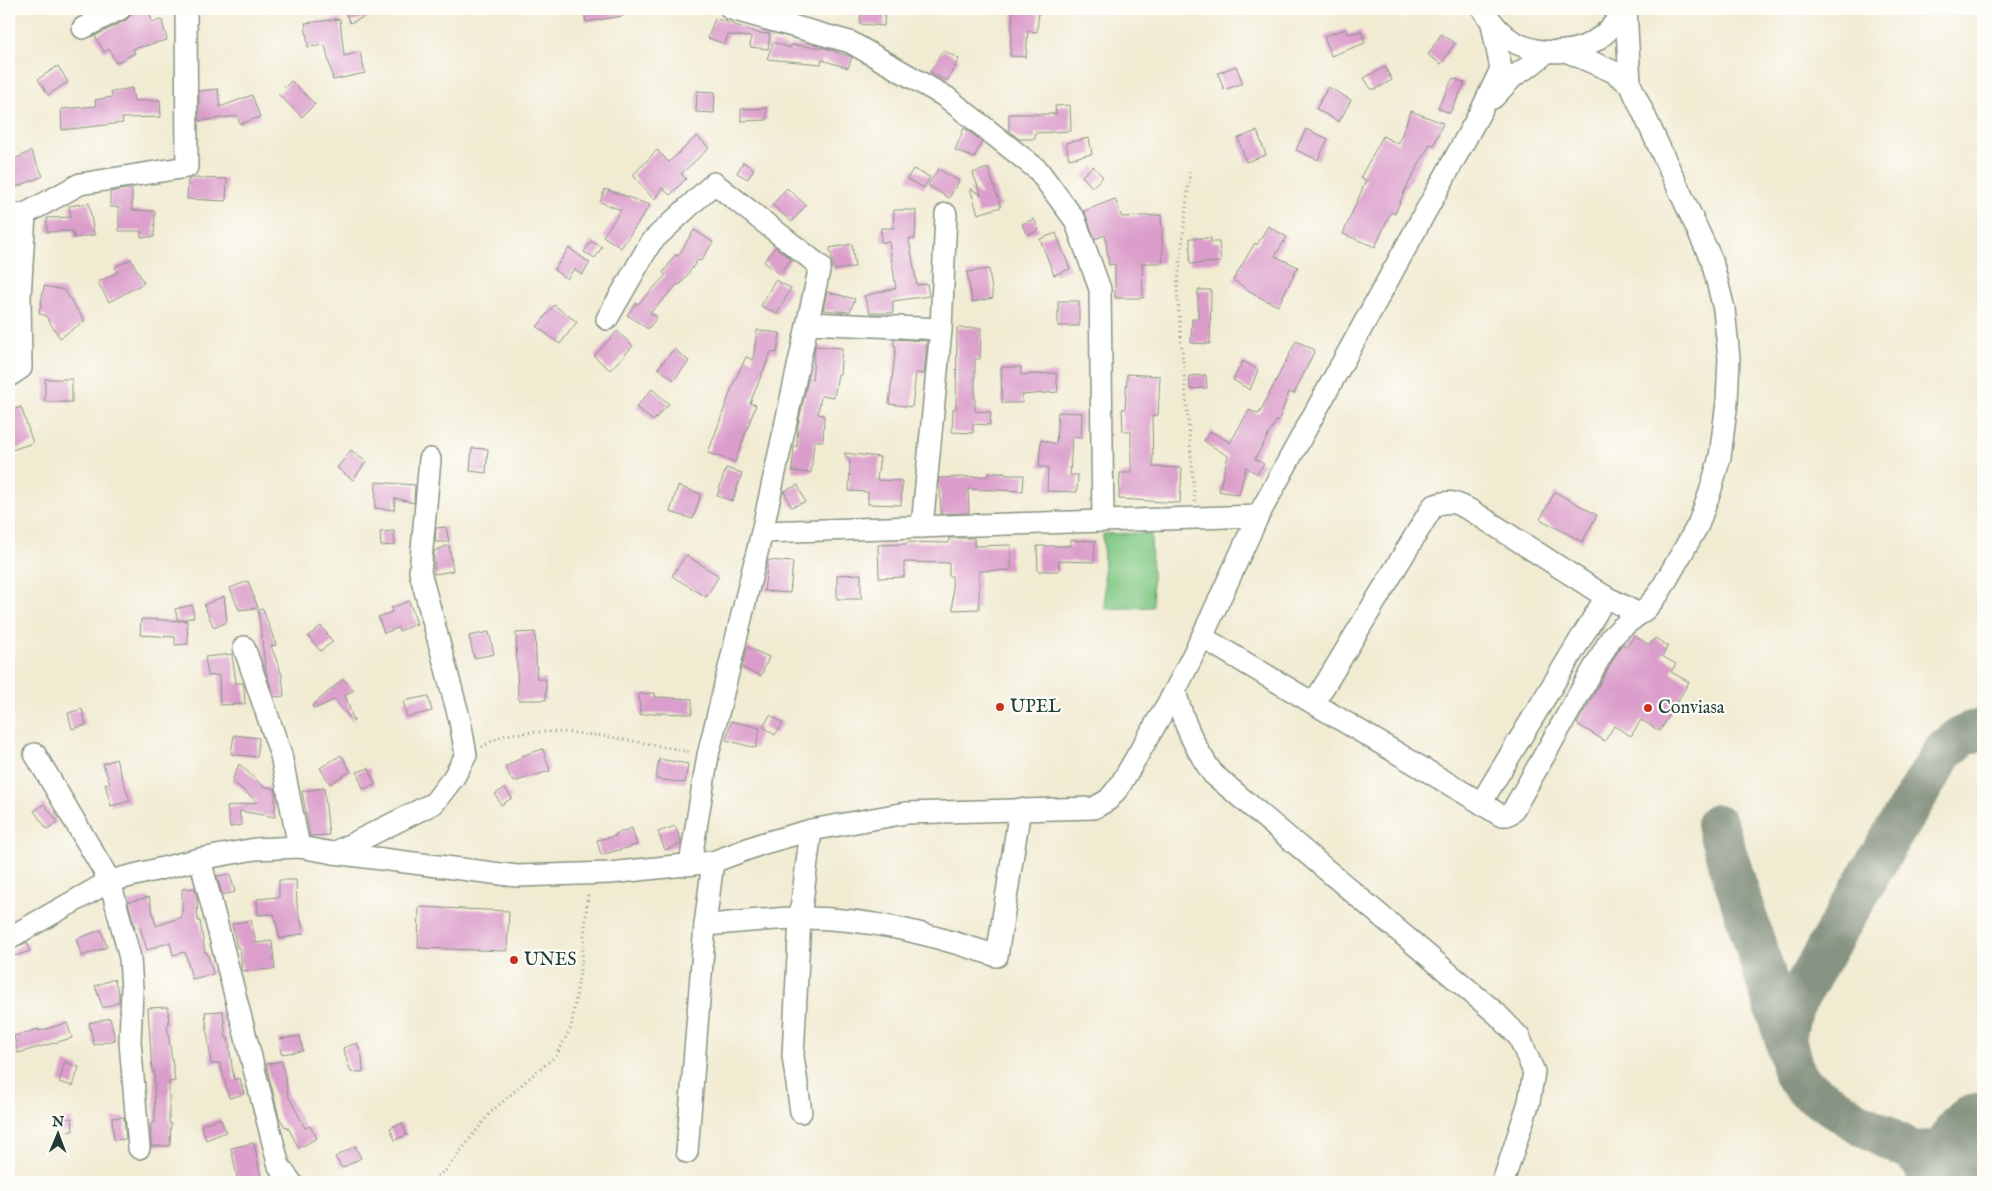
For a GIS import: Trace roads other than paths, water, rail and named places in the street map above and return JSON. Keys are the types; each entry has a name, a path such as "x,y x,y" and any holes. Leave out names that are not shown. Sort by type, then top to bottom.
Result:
{"street":[{"path":"83,28 120,9"},
{"path":"9,376 21,368 17,214 80,184 187,167 186,9"},
{"path":"731,9 850,42 946,97 1038,170 1049,184 1075,220 1100,289 1103,521"},
{"path":"1482,108 1514,76 1531,65 1557,52 1584,46 1601,37 1615,24 1625,9"},
{"path":"1202,637 1500,815 1508,815 1512,812 1611,638 1639,614 1659,593 1673,572 1698,525 1720,457 1727,402 1729,358 1724,309 1712,260 1630,84 1625,9"},
{"path":"1487,16 1517,44 1557,52 1612,71 1630,84"},
{"path":"9,938 110,881 255,848 299,847 517,876 589,874 713,862 762,844 811,830 906,813 1094,808 1108,800 1119,787 1175,691 1258,516 1482,108 1501,68 1487,16"},
{"path":"607,318 650,242 714,183 820,266 762,532 708,755 690,864"},
{"path":"922,527 940,329 946,214"},
{"path":"808,323 940,329"},
{"path":"334,853 434,803 454,777 466,755 460,721 420,572 430,459"},
{"path":"1314,703 1433,506 1444,502 1456,503 1472,512 1606,597 1639,614"},
{"path":"762,532 1258,516"},
{"path":"1481,803 1606,597"},
{"path":"244,647 281,755 299,847"},
{"path":"1175,691 1187,730 1197,750 1213,774 1497,1014 1519,1037 1534,1072 1529,1102 1503,1182"},
{"path":"35,754 110,881 130,958 132,989 130,1042 139,1148"},
{"path":"705,925 800,918 867,922 933,935 997,956 1020,809"},
{"path":"801,1112 793,1056 800,918 811,830"},
{"path":"200,859 279,1166 291,1182"},
{"path":"687,1152 705,925 713,862"}],"place":[{"name":"UPEL","path":"1000,707"},
{"name":"Conviasa","path":"1648,708"},
{"name":"UNES","path":"514,960"}]}
